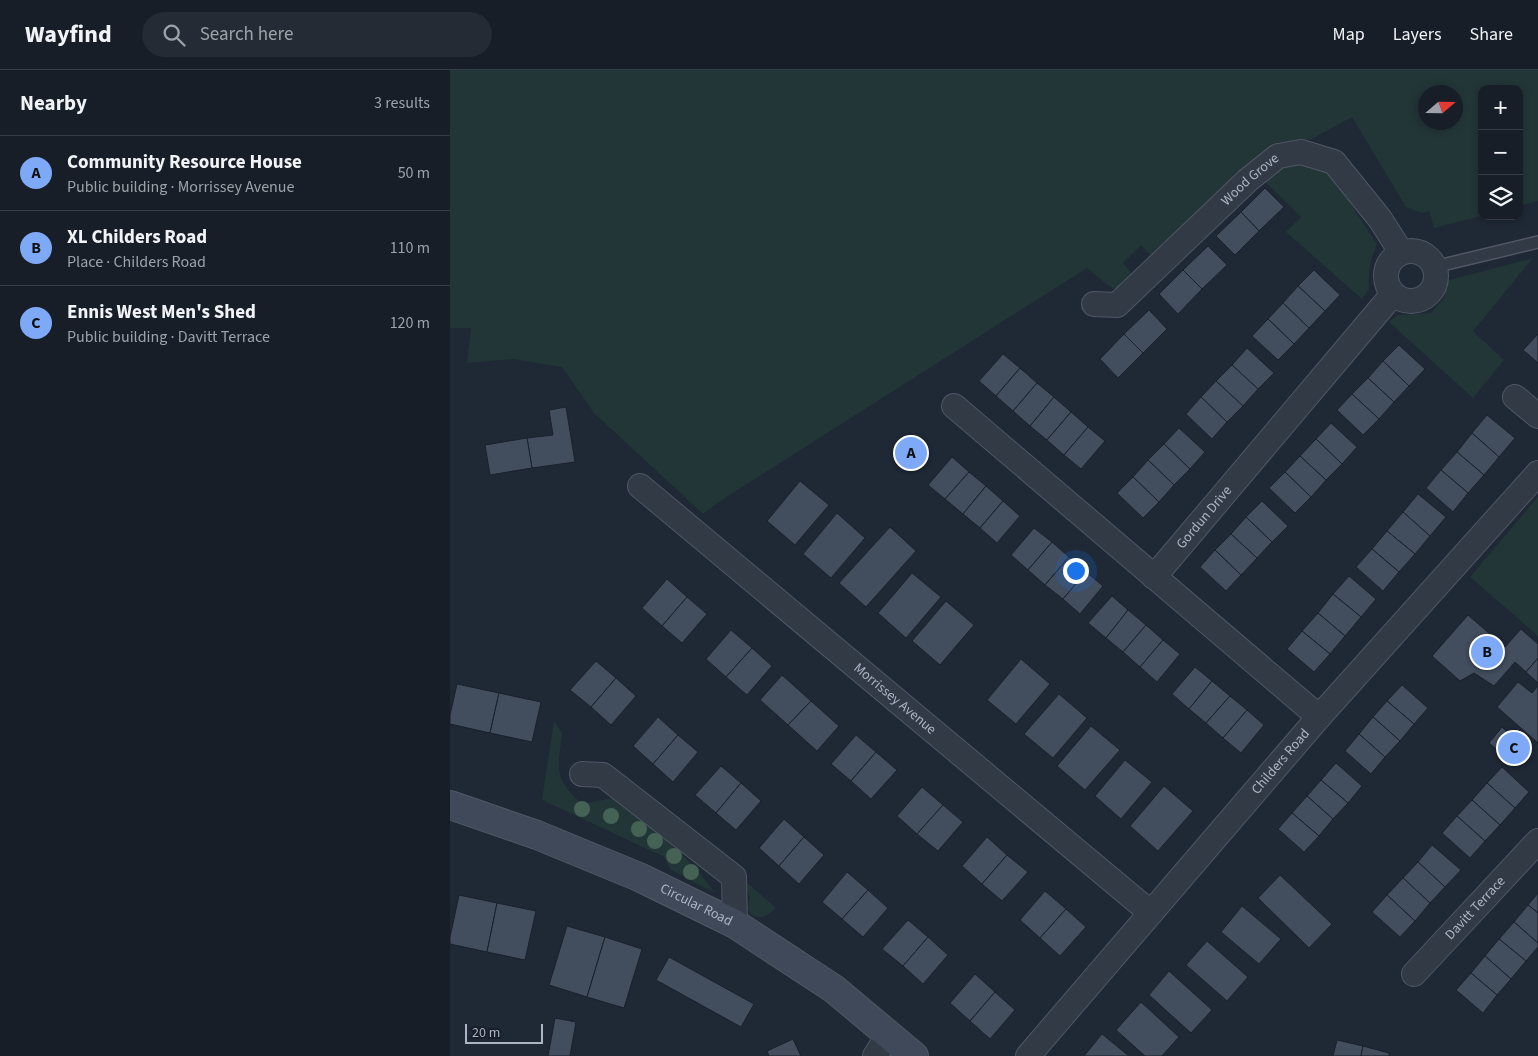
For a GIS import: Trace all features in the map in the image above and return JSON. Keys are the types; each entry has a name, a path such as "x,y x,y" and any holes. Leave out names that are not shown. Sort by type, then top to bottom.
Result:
{"main road":[{"name":"Circular Road","path":"450,806 546,838 639,877 735,924 834,989 882,1045 914,1056"}],"street":[{"name":"Wood Grove","path":"1094,304 1117,305 1248,180 1278,156 1301,152 1334,162 1380,219 1401,252"},
{"path":"1414,250 1427,256 1434,267 1436,281 1429,293 1418,301 1404,301 1393,294 1385,276 1389,262 1401,252 1414,250"},
{"name":"Gordun Drive","path":"1154,577 1393,294"},
{"path":"1515,397 1538,416"},
{"path":"954,406 1319,717"},
{"name":"Childers Road","path":"1028,1056 1319,717 1538,473"},
{"name":"Morrissey Avenue","path":"640,486 1151,913"},
{"path":"582,774 602,775 734,876 735,924"},
{"name":"Davitt Terrace","path":"1414,974 1537,843"}],"lane":[{"path":"1434,267 1538,242"}],"shaded area":[{"path":"450,70 1538,70 1538,201 1523,205 1523,85 1478,85 1478,217 1434,228 1429,211 1422,213 1406,207 1352,117 1312,139 1274,143 1154,259 1141,245 1123,263 1135,277 1126,286 1113,289 1087,268 725,498 703,514 594,413 562,367 514,359 467,363 471,328 450,328"},
{"path":"1299,163 1315,166 1331,174 1377,244 1370,266 1369,289 1362,299 1286,232 1301,217 1261,178 1280,166"},
{"path":"1533,258 1473,331 1504,360 1473,398 1389,322 1397,315 1431,313 1444,298 1446,281"},
{"path":"1538,497 1538,636 1470,577"},
{"path":"554,721 562,733 559,756 560,772 566,787 573,795 582,804 613,798 665,839 694,866 715,893 671,870 664,857 542,800"},
{"path":"743,879 776,908 765,916 751,915 748,908 750,898"}],"building":[{"path":"1265,188 1284,207 1259,231 1241,212"},
{"path":"1241,212 1259,231 1235,255 1216,236"},
{"path":"1208,246 1227,265 1202,289 1183,270"},
{"path":"1183,270 1202,289 1178,314 1159,294"},
{"path":"1314,270 1340,295 1325,311 1298,286"},
{"path":"1298,286 1325,311 1309,328 1283,303"},
{"path":"1283,303 1309,328 1294,344 1268,319"},
{"path":"1149,310 1167,329 1143,353 1124,334"},
{"path":"1268,319 1294,344 1278,360 1252,336"},
{"path":"1124,334 1143,353 1118,378 1100,359"},
{"path":"1538,334 1538,363 1523,350"},
{"path":"1399,345 1425,369 1409,386 1383,361"},
{"path":"1247,348 1274,373 1258,389 1232,365"},
{"path":"1003,354 1020,368 996,396 979,381"},
{"path":"1383,361 1409,386 1394,402 1368,378"},
{"path":"1232,365 1258,389 1243,406 1216,381"},
{"path":"1020,368 1037,383 1013,411 996,396"},
{"path":"1368,378 1394,402 1379,419 1352,394"},
{"path":"1216,381 1243,406 1227,422 1201,397"},
{"path":"1037,383 1054,397 1030,426 1013,411"},
{"path":"1352,394 1379,419 1363,435 1337,410"},
{"path":"1054,397 1071,412 1047,440 1030,426"},
{"path":"1201,397 1227,422 1212,439 1186,414"},
{"path":"566,407 575,462 532,468 527,438 553,435 549,410"},
{"path":"1071,412 1088,427 1064,455 1047,440"},
{"path":"1487,415 1515,438 1499,457 1472,433"},
{"path":"1331,423 1357,447 1342,464 1316,439"},
{"path":"1088,427 1105,441 1081,469 1064,455"},
{"path":"1179,428 1205,452 1190,469 1164,444"},
{"path":"1472,433 1499,457 1484,475 1457,452"},
{"path":"527,438 532,468 490,475 485,445"},
{"path":"1316,439 1342,464 1326,480 1300,456"},
{"path":"1164,444 1190,469 1174,485 1148,460"},
{"path":"1457,452 1484,475 1468,493 1441,470"},
{"path":"1300,456 1326,480 1311,497 1285,472"},
{"path":"952,457 969,472 945,499 928,485"},
{"path":"1148,460 1174,485 1159,502 1133,477"},
{"path":"1441,470 1468,493 1453,512 1426,488"},
{"path":"969,472 986,486 963,514 945,499"},
{"path":"1285,472 1311,497 1295,513 1269,488"},
{"path":"1133,477 1159,502 1143,518 1117,493"},
{"path":"800,481 829,505 795,545 767,521"},
{"path":"986,486 1003,501 980,528 963,514"},
{"path":"1418,494 1446,517 1430,536 1403,512"},
{"path":"1003,501 1020,516 997,543 980,528"},
{"path":"1262,501 1288,526 1272,542 1246,517"},
{"path":"1403,512 1430,536 1415,554 1387,531"},
{"path":"837,513 865,538 831,578 803,554"},
{"path":"1246,517 1272,542 1257,558 1231,534"},
{"path":"890,527 916,551 866,607 839,583"},
{"path":"1034,528 1052,542 1028,570 1011,555"},
{"path":"1387,531 1415,554 1399,572 1372,549"},
{"path":"1231,534 1257,558 1241,575 1215,550"},
{"path":"1052,542 1069,557 1045,585 1028,570"},
{"path":"1372,549 1399,572 1383,591 1356,567"},
{"path":"1215,550 1241,575 1226,591 1200,567"},
{"path":"1069,557 1086,572 1063,599 1045,585"},
{"path":"1086,572 1103,586 1080,614 1063,599"},
{"path":"912,573 941,597 906,638 878,613"},
{"path":"1349,576 1376,599 1361,617 1333,594"},
{"path":"667,579 687,597 662,626 642,608"},
{"path":"1333,594 1361,617 1345,636 1318,613"},
{"path":"1112,596 1128,610 1106,638 1088,623"},
{"path":"687,597 707,614 682,643 662,626"},
{"path":"946,601 974,625 940,665 912,641"},
{"path":"1128,610 1146,625 1123,652 1106,638"},
{"path":"1318,613 1345,636 1330,654 1302,631"},
{"path":"1468,615 1505,647 1521,629 1538,644 1538,658 1526,672 1515,662 1494,686 1474,673 1460,681 1432,656"},
{"path":"1146,625 1163,640 1140,667 1123,652"},
{"path":"731,630 752,648 726,677 706,659"},
{"path":"1302,631 1330,654 1314,672 1287,649"},
{"path":"1163,640 1180,654 1157,682 1140,667"},
{"path":"752,648 772,666 747,695 726,677"},
{"path":"1538,658 1538,683 1526,672"},
{"path":"1021,659 1050,684 1016,724 987,700"},
{"path":"596,661 616,678 591,707 570,690"},
{"path":"1195,667 1212,681 1189,709 1172,694"},
{"path":"782,675 811,701 788,725 760,700"},
{"path":"616,678 636,696 611,725 591,707"},
{"path":"1212,681 1230,696 1206,723 1189,709"},
{"path":"1518,682 1532,693 1538,686 1538,743 1497,707"},
{"path":"457,684 499,693 490,733 450,724 450,715"},
{"path":"1402,685 1428,708 1414,724 1387,701"},
{"path":"499,693 541,702 532,742 490,733"},
{"path":"1059,694 1087,718 1053,758 1024,734"},
{"path":"1230,696 1247,710 1223,738 1206,723"},
{"path":"811,701 839,726 817,751 788,725"},
{"path":"1387,701 1414,724 1400,741 1373,717"},
{"path":"1247,710 1264,725 1241,753 1223,738"},
{"path":"658,717 678,735 653,764 633,746"},
{"path":"1373,717 1400,741 1385,757 1359,734"},
{"path":"1091,726 1120,750 1085,790 1057,766"},
{"path":"1502,727 1525,748 1512,763 1489,743"},
{"path":"1359,734 1385,757 1371,774 1345,751"},
{"path":"678,735 698,752 673,782 653,764"},
{"path":"856,735 876,752 851,781 831,764"},
{"path":"876,752 897,770 871,799 851,781"},
{"path":"1125,760 1152,782 1121,819 1095,796"},
{"path":"1336,763 1362,786 1348,803 1321,780"},
{"path":"721,766 741,783 716,813 695,795"},
{"path":"1502,767 1529,792 1515,808 1487,783"},
{"path":"1321,780 1348,803 1333,819 1307,796"},
{"path":"741,783 761,801 736,830 716,813"},
{"path":"1487,783 1515,808 1500,825 1472,800"},
{"path":"1164,786 1193,811 1158,851 1130,826"},
{"path":"922,787 943,805 917,834 897,816"},
{"path":"1307,796 1333,819 1319,836 1292,813"},
{"path":"1472,800 1500,825 1485,841 1457,816"},
{"path":"943,805 963,822 938,851 917,834"},
{"path":"1292,813 1319,836 1304,852 1278,829"},
{"path":"1457,816 1485,841 1470,858 1442,833"},
{"path":"784,819 804,837 779,866 759,848"},
{"path":"804,837 824,855 799,884 779,866"},
{"path":"987,837 1007,855 982,884 962,866"},
{"path":"1432,845 1461,870 1445,887 1418,862"},
{"path":"1007,855 1028,872 1002,901 982,884"},
{"path":"1418,862 1445,887 1430,903 1403,878"},
{"path":"847,872 868,890 842,919 822,902"},
{"path":"1280,875 1332,924 1309,948 1258,898"},
{"path":"1403,878 1430,903 1415,921 1387,895"},
{"path":"868,890 888,908 863,937 842,919"},
{"path":"1045,891 1066,909 1040,938 1020,920"},
{"path":"1538,893 1538,913 1528,905"},
{"path":"459,895 497,903 487,952 450,944"},
{"path":"1387,895 1415,921 1400,937 1372,912"},
{"path":"497,903 536,911 525,960 487,952"},
{"path":"1528,905 1538,913 1538,943 1514,922"},
{"path":"1242,906 1281,939 1259,964 1221,932"},
{"path":"1066,909 1086,927 1060,956 1040,938"},
{"path":"908,920 928,937 903,966 882,949"},
{"path":"1514,922 1538,943 1538,947 1526,961 1499,939"},
{"path":"567,926 605,937 587,997 549,985"},
{"path":"605,937 642,949 624,1008 587,997"},
{"path":"928,937 948,955 923,984 903,966"},
{"path":"1499,939 1526,961 1511,979 1485,956"},
{"path":"1207,941 1248,977 1227,1001 1186,965"},
{"path":"1485,956 1511,979 1497,995 1471,973"},
{"path":"669,957 754,1004 741,1027 656,980"},
{"path":"1169,971 1212,1010 1191,1033 1149,995"},
{"path":"1471,973 1497,995 1483,1013 1456,990"},
{"path":"975,974 995,992 970,1021 950,1003"},
{"path":"995,992 1015,1010 990,1039 970,1021"},
{"path":"1141,1002 1179,1037 1162,1056 1145,1056 1116,1030"},
{"path":"555,1018 576,1022 570,1056 548,1056"},
{"path":"1102,1034 1129,1056 1084,1056"},
{"path":"793,1039 801,1056 769,1056 767,1051"},
{"path":"1337,1040 1363,1046 1361,1056 1333,1056"},
{"path":"1363,1046 1389,1053 1389,1056 1361,1056"}],"place":[{"name":"Community Resource House","path":"911,453"},
{"name":"XL Childers Road","path":"1487,652"},
{"name":"Ennis West Men's Shed","path":"1514,748"}]}
